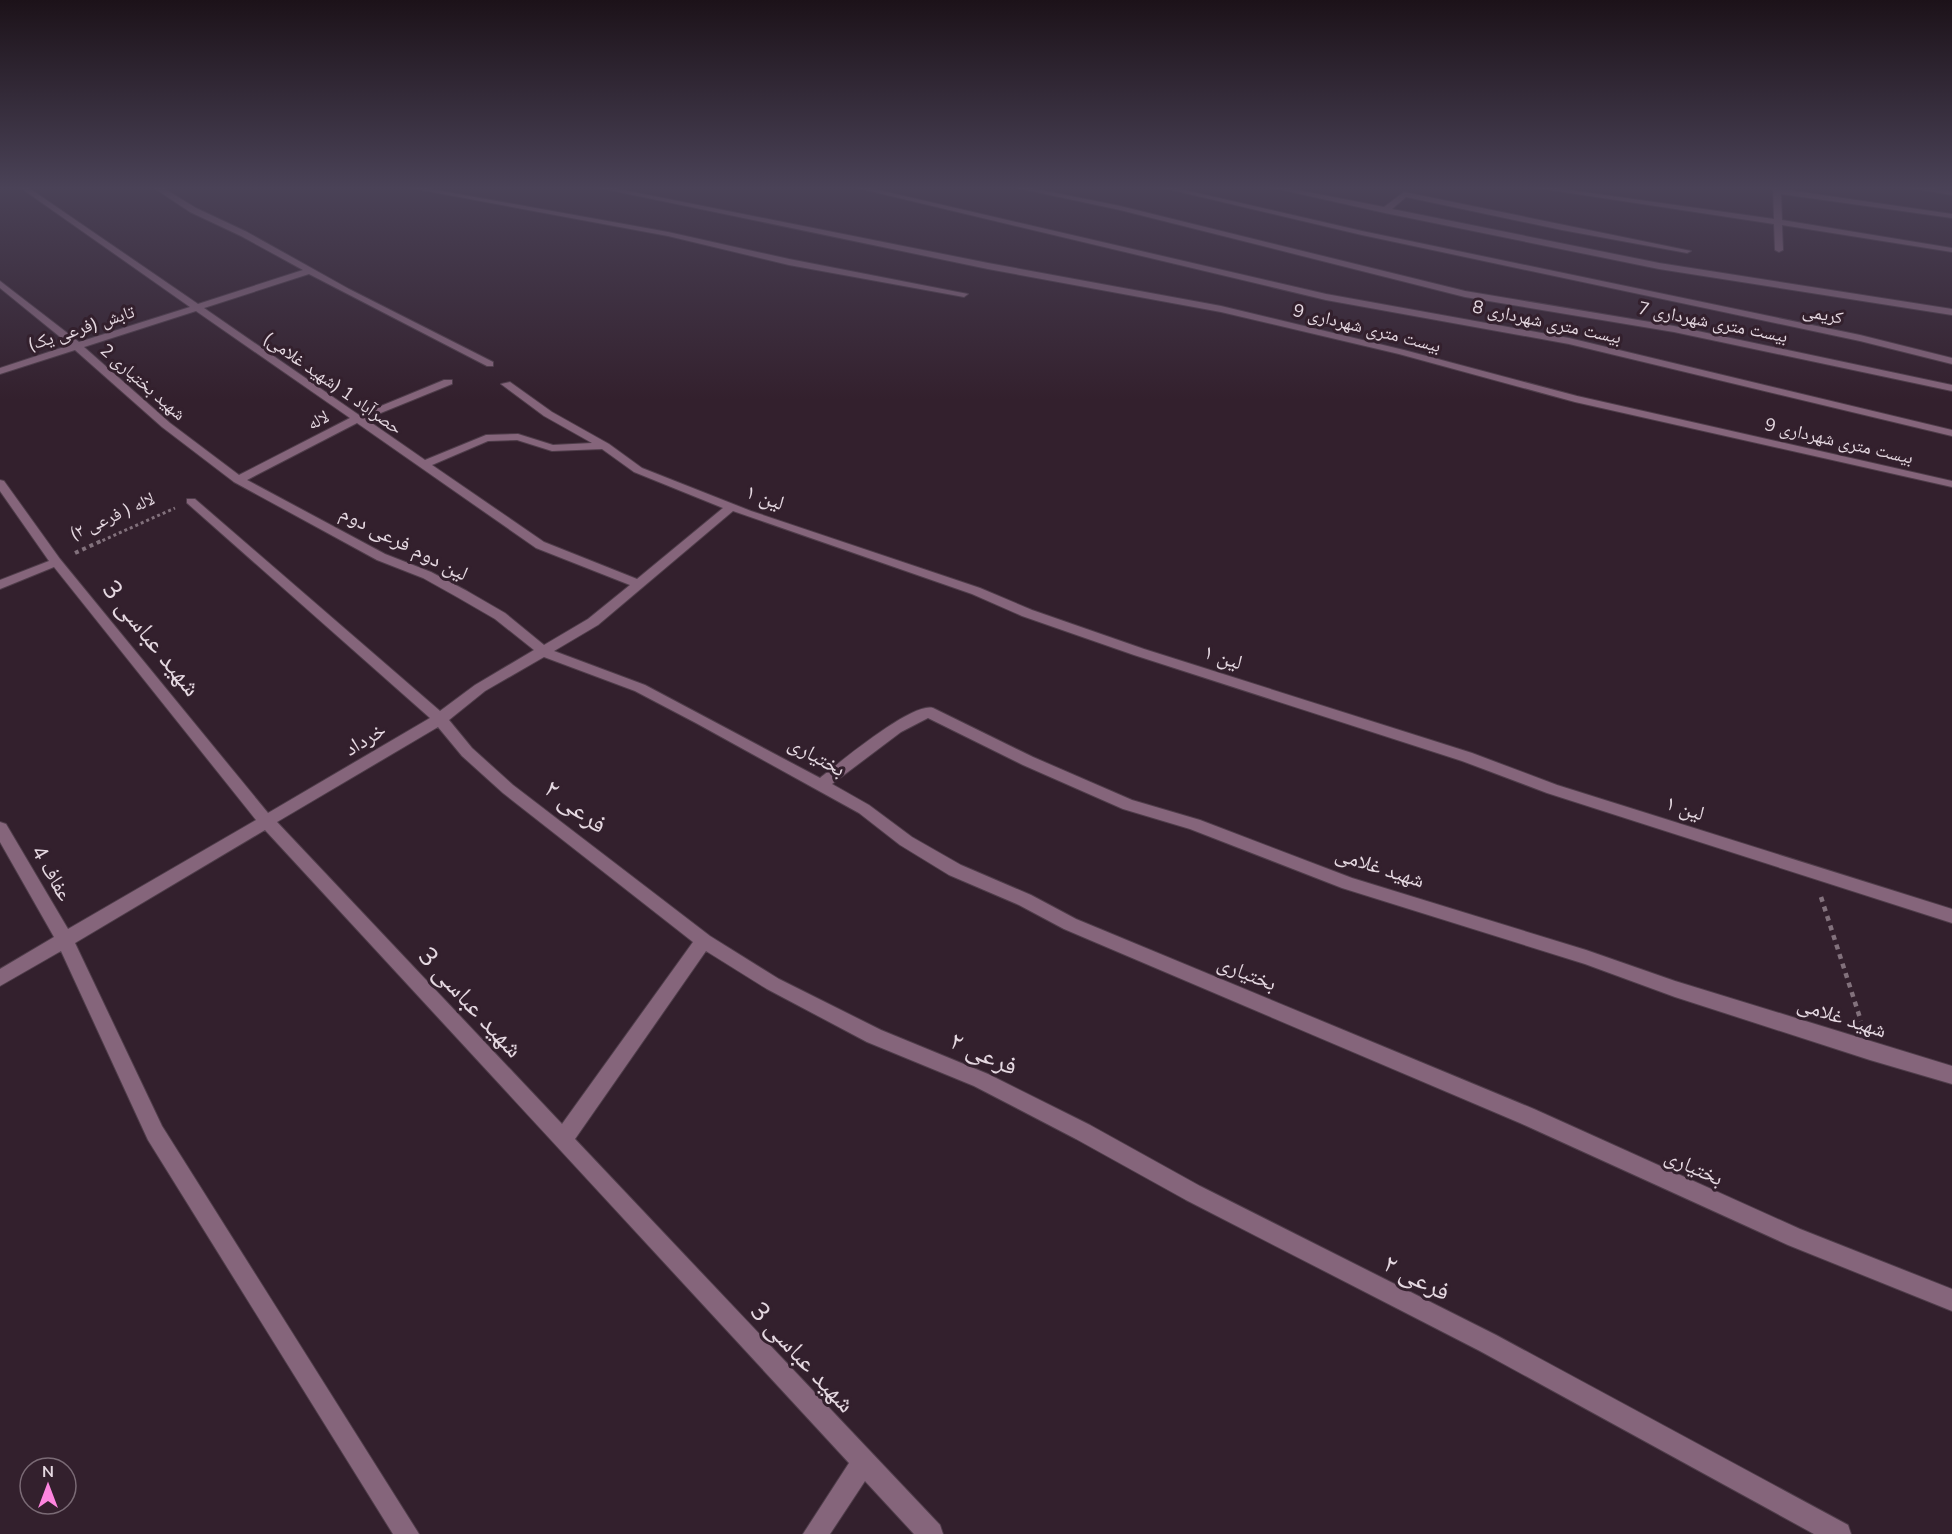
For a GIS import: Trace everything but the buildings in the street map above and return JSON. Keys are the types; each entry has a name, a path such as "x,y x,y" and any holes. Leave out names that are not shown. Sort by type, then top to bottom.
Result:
{"street":[{"name":"حصرآباد 1 (شهید غلامی)","path":"124,258 540,545 640,584"},
{"path":"285,258 345,291 490,364"},
{"path":"770,258 964,294"},
{"name":"بیست متری شهرداری 9","path":"947,258 1221,309 1401,352 1575,399 1952,484"},
{"name":"بیست متری شهرداری 8","path":"1158,258 1326,297 1569,341 1952,433"},
{"name":"بیست متری شهرداری 7","path":"1319,258 1465,294 1685,331 1952,388"},
{"name":"کریمی","path":"1481,258 1860,338 1952,361"},
{"path":"1617,258 1952,312"},
{"name":"تابش (فرعی یک)","path":"0,371 309,271"},
{"name":"شهید بختیاری 2","path":"0,284 77,346 166,425 238,480"},
{"name":"لاله","path":"238,480 357,419 448,382"},
{"name":"لین ۱","path":"506,384 548,414 605,446 638,470 731,507 976,591 1027,613 1128,648 1467,757 1552,789 1952,916"},
{"path":"422,465 486,438 518,437 552,448 605,446"},
{"name":"لین دوم فرعی دوم","path":"238,480 381,557 427,576 462,594 500,616 545,652"},
{"name":"شهید عباسی 3","path":"0,483 56,562 266,821 931,1534"},
{"name":"۲ فرعی","path":"191,501 440,719 467,752 508,789 704,941 773,984 874,1036 981,1080 1083,1131 1193,1193 1488,1343 1839,1534"},
{"name":"خرداد","path":"0,978 440,719 480,688 593,622 731,507"},
{"name":"لاله ( فرعی ۲)","path":"0,585 56,562"},
{"name":"بختیاری","path":"545,652 640,688 822,784 864,809 906,841 955,870 1025,900 1070,924 1527,1116 1795,1238 1952,1300"},
{"name":"شهید غلامی","path":"822,784 896,728 928,712 1028,761 1128,805 1194,824 1348,883 1586,957 1675,989 1870,1051 1952,1075"},
{"name":"عفاف 4","path":"0,828 65,940 155,1133 407,1534"},
{"path":"563,1139 704,941"},
{"path":"815,1534 864,1462"}],"path":[{"name":"لاله ( فرعی ۲)","path":"56,562 191,501"},
{"path":"1814,872 1870,1051"}]}
